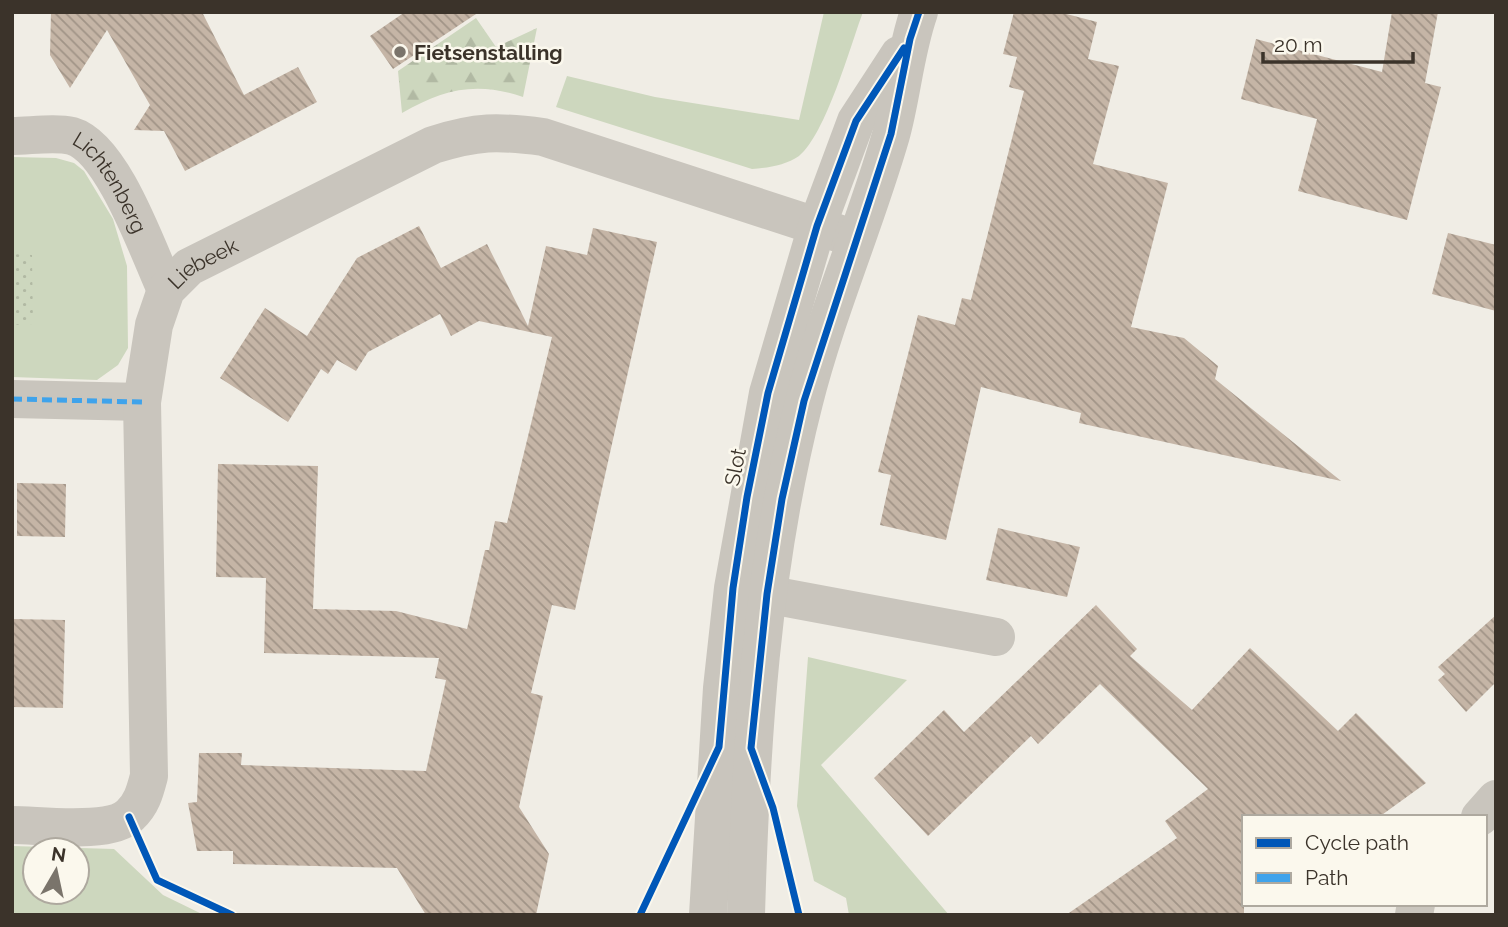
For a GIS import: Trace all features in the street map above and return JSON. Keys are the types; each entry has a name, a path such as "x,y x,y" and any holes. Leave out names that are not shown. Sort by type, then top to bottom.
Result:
{"street":[{"name":"Slot","path":"746,915 751,748 750,591 768,393 817,226 856,121 915,26"},
{"name":"Slot","path":"708,915 722,688 750,591 782,499 804,401 891,134 915,26"},
{"name":"Liebeek","path":"12,825 108,826 129,817 143,799 149,776 142,402 154,325 166,290 190,267 433,145 473,132 509,132 543,137 856,239"},
{"name":"Lichtenberg","path":"12,136 70,136 90,144 108,165 166,290"},
{"path":"12,399 142,402"},
{"path":"750,591 996,637"},
{"path":"1482,815 1496,799"}],"green space":[{"path":"824,12 863,12 819,129 799,156 783,164 752,169 556,107 567,76 655,97 799,120"},
{"path":"476,18 496,47 537,28 523,97 490,89 461,90 432,98 402,113 398,71"},
{"path":"12,157 56,158 74,163 84,171 113,219 127,266 128,348 118,365 97,380 12,377"},
{"path":"12,254 32,255 33,324 12,325"},
{"path":"808,657 907,680 821,765 949,915 849,915 846,898 814,881 797,806"},
{"path":"12,846 21,846 21,906 91,906 91,848 114,849 163,895 204,915 12,915"}],"building":[{"path":"51,12 202,12 244,95 298,67 317,102 185,171 164,131 134,130 150,105 107,30 70,88 50,55"},
{"name":"Fietsenstalling","path":"405,12 479,12 393,69 370,36"},
{"path":"1014,12 1059,12 1097,22 1088,59 1119,66 1093,164 1168,183 1131,327 1184,338 1218,366 1215,379 1341,481 1079,423 1081,413 981,387 946,540 880,525 891,475 878,472 918,315 955,325 962,298 971,300 1024,91 1009,87 1017,57 1003,54"},
{"path":"1392,12 1438,12 1425,83 1441,87 1407,220 1298,191 1317,119 1241,99 1256,39 1382,72"},
{"path":"419,226 441,268 487,244 528,326 546,246 587,255 593,228 657,242 575,610 552,605 531,693 543,696 519,807 549,854 536,915 426,915 397,868 233,864 233,851 197,851 188,803 197,802 199,753 242,753 241,765 426,771 446,680 435,678 439,658 264,653 266,578 216,577 218,464 318,466 313,609 396,611 467,629 485,550 489,550 495,521 507,523 552,337 479,321 451,336 440,314 368,352 356,371 337,360 328,374 321,369 288,422 220,378 265,308 307,336 357,258"},
{"path":"1448,233 1496,245 1496,311 1432,294"},
{"path":"17,483 66,484 65,537 17,536"},
{"path":"998,528 1080,547 1067,597 986,580"},
{"path":"1096,605 1137,649 1130,656 1192,710 1250,648 1338,731 1356,713 1426,783 1382,815 1242,815 1244,915 1066,915 1177,838 1165,821 1208,789 1100,684 1038,744 1031,736 928,836 874,778 944,710 964,732"},
{"path":"1496,615 1496,682 1466,712 1438,680 1445,674 1438,667"},
{"path":"12,619 65,620 63,708 12,707"}],"marked path":[{"path":"12,399 142,402"}],"cycle path":[{"path":"799,915 773,808 751,748 767,594 782,499 804,401 891,134 910,39 919,12"},
{"path":"640,915 719,747 733,588 747,497 768,393 817,226 856,121 904,48"},
{"path":"129,817 157,880 232,915"}],"place":[{"name":"Fietsenstalling","path":"400,52"}]}
